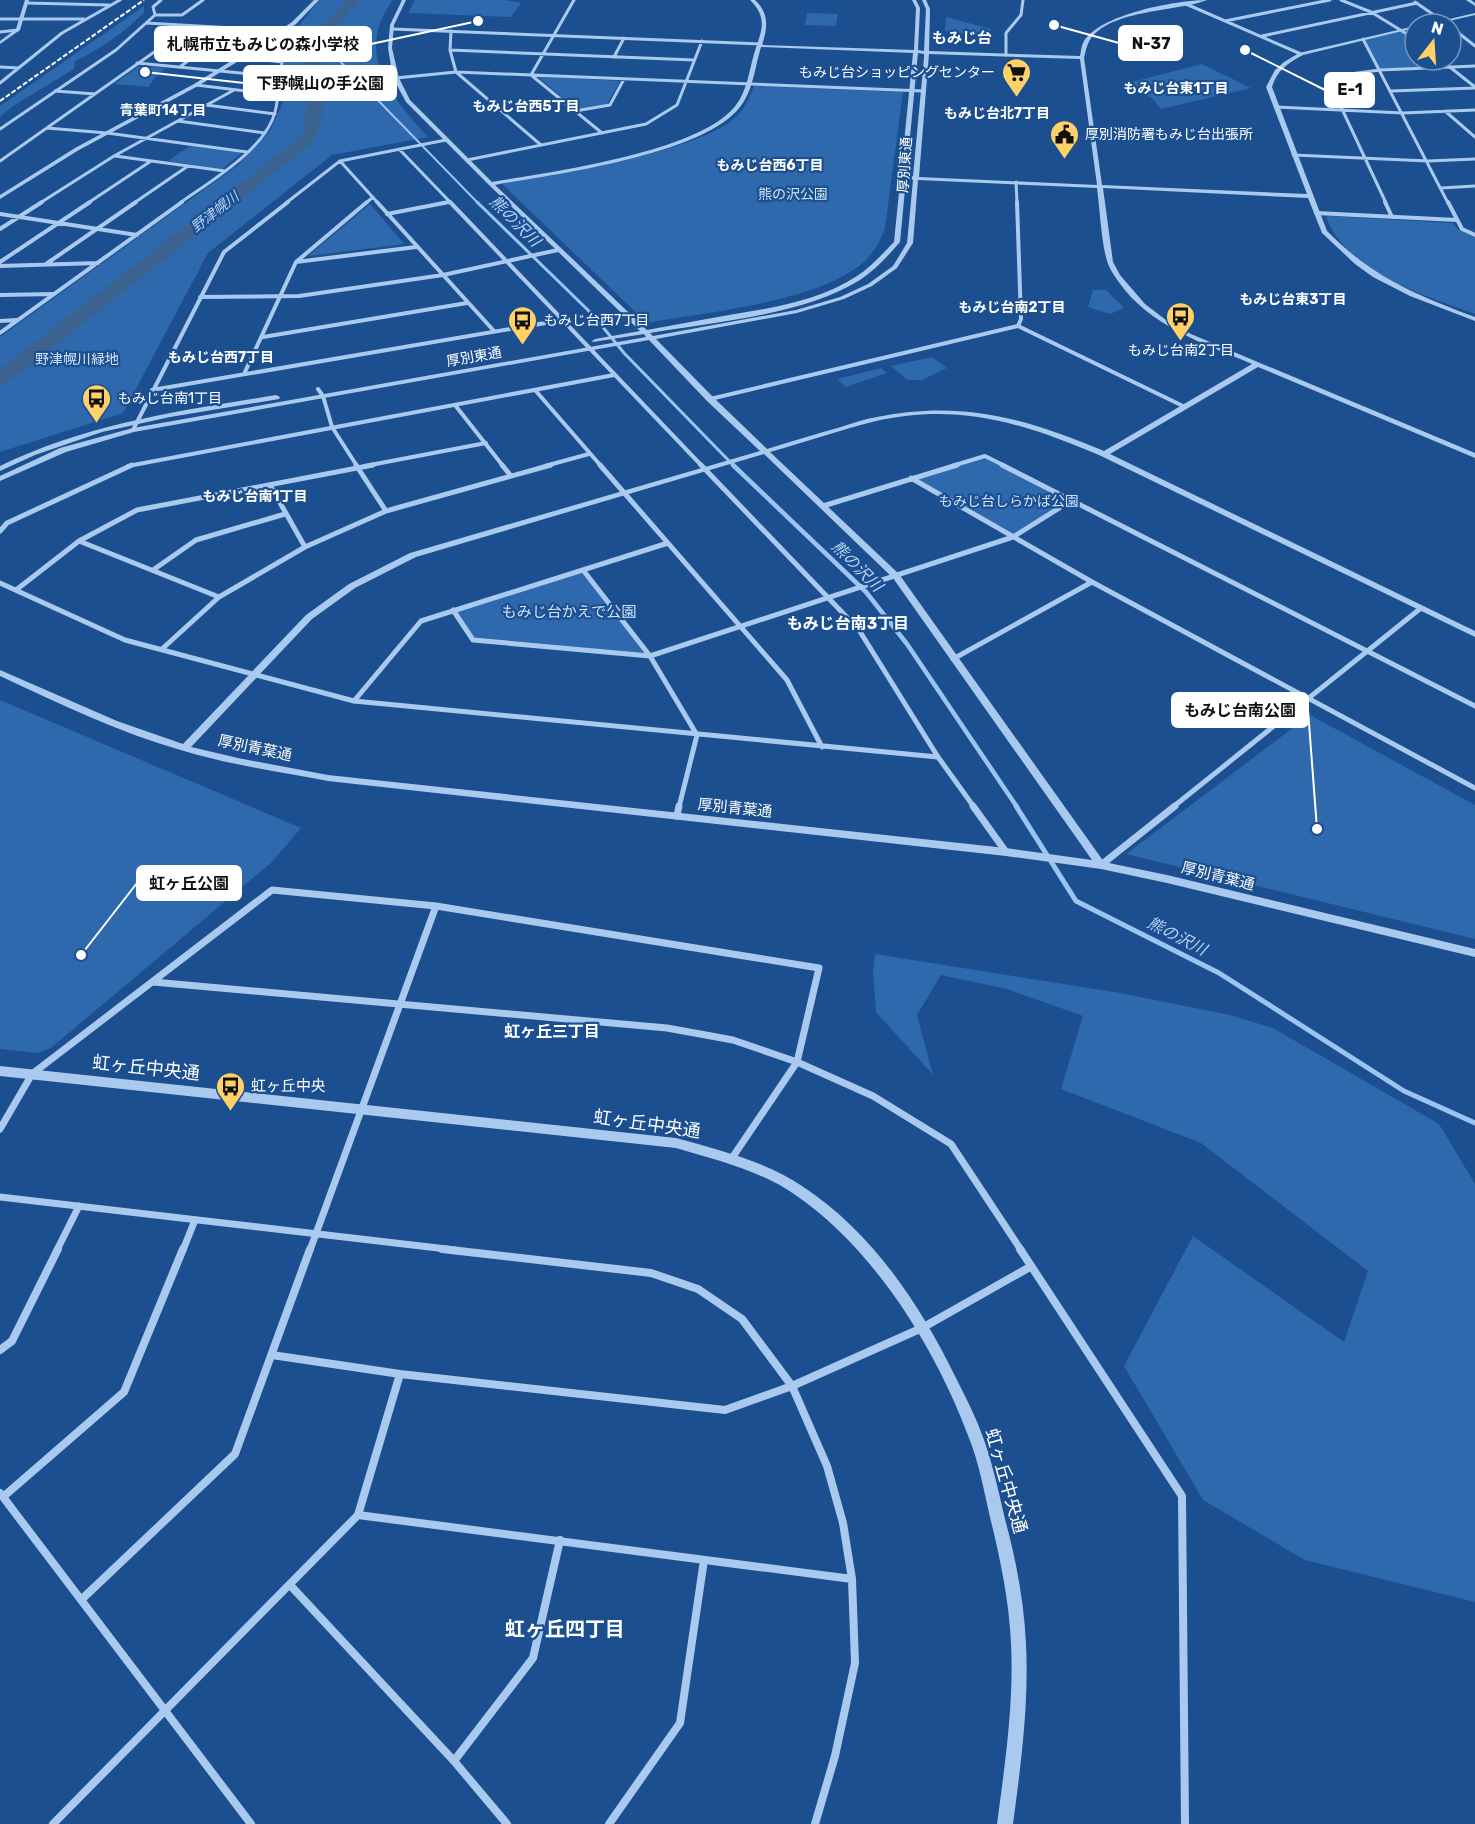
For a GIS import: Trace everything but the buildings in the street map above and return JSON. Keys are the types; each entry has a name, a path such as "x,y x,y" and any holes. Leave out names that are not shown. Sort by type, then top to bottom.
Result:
{"street":[{"path":"0,83 85,19 120,0"},
{"path":"154,15 153,8 161,0"},
{"path":"0,129 117,50 154,15 178,17 191,14 203,0"},
{"path":"0,197 107,133 196,85 267,41 294,23 316,0"},
{"path":"404,0 395,16 387,48 396,78 408,101 558,250 648,335 710,399 897,576 1101,865 1370,652 1421,608"},
{"path":"531,75 574,0"},
{"path":"491,184 631,156 702,134 736,110 747,84 767,19 764,11 752,0"},
{"name":"厚別東通","path":"603,343 633,342 648,335 815,300 856,281 881,262 897,242 916,51 918,8 914,0"},
{"name":"厚別東通","path":"0,469 47,447 137,421 589,346 627,335 648,335 782,315 824,305 870,285 896,266 910,243 927,52 928,9 924,0"},
{"path":"1006,55 1006,33 1021,15 1023,0"},
{"path":"1205,0 1130,15 1100,27 1085,40 1082,58 1110,262 1122,286 1165,323 1475,456"},
{"path":"1225,21 1330,0"},
{"path":"1341,0 1371,12 1403,29"},
{"path":"1413,0 1430,12"},
{"path":"1468,0 1475,5"},
{"path":"0,43 18,30 26,1 109,5"},
{"path":"1262,36 1417,3"},
{"path":"1186,4 1301,54"},
{"path":"0,19 21,16 85,19"},
{"path":"146,23 233,28 180,66"},
{"path":"0,161 191,26"},
{"path":"392,29 1082,58"},
{"path":"0,32 18,30"},
{"path":"1403,30 1301,54 1286,62 1272,76 1269,87 1324,232 1356,265 1402,292 1475,319"},
{"path":"451,31 450,50 456,72 541,145"},
{"path":"1463,36 1475,46"},
{"path":"614,57 624,38"},
{"path":"1363,39 1462,229 1475,235"},
{"path":"267,41 292,44"},
{"path":"467,160 646,124 677,105 702,41"},
{"path":"450,50 694,60"},
{"path":"0,333 225,171 265,133 275,114 280,95 282,62 240,57"},
{"path":"137,63 282,77"},
{"path":"0,67 19,68"},
{"path":"1392,217 1363,159 1327,77 1403,69"},
{"path":"396,78 456,72 923,91"},
{"path":"1456,72 1475,87"},
{"path":"531,75 602,133"},
{"path":"575,111 610,105 624,79"},
{"path":"196,85 280,95"},
{"path":"1391,91 1475,87"},
{"path":"0,229 114,156 234,90"},
{"path":"54,91 94,94"},
{"path":"206,105 275,114"},
{"path":"1276,107 1403,113 1475,110"},
{"path":"1445,111 1475,137"},
{"path":"177,121 265,133"},
{"path":"46,128 107,133 247,152"},
{"path":"133,430 224,252 340,160 446,140"},
{"path":"399,149 589,346 614,375 707,468 859,630 938,757 1006,852"},
{"path":"1293,155 1428,161 1475,159"},
{"path":"114,156 225,171"},
{"path":"340,160 494,331"},
{"path":"0,264 151,161"},
{"path":"46,264 188,166"},
{"path":"904,177 1310,196"},
{"path":"1016,182 1021,320 1018,326"},
{"path":"1440,188 1475,186"},
{"path":"244,374 296,262 373,197"},
{"path":"387,214 448,202"},
{"path":"1316,213 1457,220"},
{"path":"0,214 137,235"},
{"path":"296,262 416,247"},
{"path":"200,297 280,297 443,275 558,250"},
{"path":"0,264 98,263"},
{"path":"0,295 56,294"},
{"path":"263,337 467,303"},
{"path":"0,321 18,320"},
{"path":"152,390 563,320"},
{"path":"710,399 997,333 1018,326 1183,406"},
{"path":"1104,454 1257,364"},
{"path":"0,531 7,524 131,465 614,375"},
{"path":"535,390 788,680 822,747"},
{"path":"320,392 332,428 386,511"},
{"name":"厚別東通","path":"0,480 63,450 133,430 320,392"},
{"path":"455,405 511,476"},
{"path":"185,748 309,616 352,586 413,555 876,419 939,411 1009,417 1042,427 1104,454 1475,634"},
{"path":"16,590 79,541 137,510 486,443"},
{"path":"162,650 219,597 305,547 386,511 589,454"},
{"path":"823,506 985,456 1475,706"},
{"path":"911,478 1092,582 1475,788"},
{"path":"270,485 305,547"},
{"path":"453,610 473,640 650,656 1013,537 1072,500"},
{"path":"153,570 196,540 285,514"},
{"path":"79,541 219,597"},
{"path":"354,701 421,621 668,543"},
{"path":"583,570 650,656 697,735 677,816"},
{"path":"953,658 1092,582"},
{"path":"0,583 125,640 354,701 938,757"},
{"name":"厚別青葉通","path":"0,673 89,714 185,748 256,765 328,778 1006,852 1101,865 1475,953"},
{"path":"0,1129 32,1074 272,890 436,906 819,968 797,1062 732,1158"},
{"path":"81,1600 235,1454 436,906"},
{"path":"153,982 398,1006 667,1028 733,1040 797,1062 873,1096 951,1144 1182,1496 1185,1824"},
{"name":"虹ヶ丘中央通","path":"0,1071 676,1143 732,1158 770,1174 830,1214 862,1243 922,1328 975,1433 1009,1557 1019,1665 1016,1749 1005,1824"},
{"path":"0,1197 651,1273 698,1289 742,1319 792,1386 827,1466 843,1523 852,1579 855,1664 835,1756 815,1824"},
{"path":"0,1350 12,1341 79,1206"},
{"path":"195,1220 123,1392 2,1495 251,1824"},
{"path":"272,1355 400,1374 725,1410 792,1386 922,1328 1030,1267"},
{"path":"53,1824 358,1515 400,1374"},
{"path":"358,1515 852,1579"},
{"path":"454,1761 533,1658 560,1540"},
{"path":"609,1824 680,1723 704,1560"},
{"path":"290,1586 454,1761 507,1824"}],"green space":[{"name":"野津幌川緑地","path":"319,0 393,0 382,19 377,38 377,56 382,73 391,90 428,137 332,155 208,253 123,413 0,452 0,337 238,165 270,131 283,102 284,45"},
{"path":"415,0 505,0 521,3 511,17 408,13"},
{"path":"144,6 144,13 120,34 75,61 74,69 13,106 0,117 0,106"},
{"path":"807,13 838,14 836,26 805,25"},
{"path":"946,17 991,29 988,36 945,31"},
{"path":"1403,30 1403,69 1380,70 1363,39"},
{"path":"1202,64 1251,88 1161,109 1152,98 1124,84"},
{"path":"139,66 166,68 155,77 149,87 114,84"},
{"path":"537,76 620,81 607,104 577,110"},
{"name":"熊の沢公園","path":"754,86 903,92 882,237 866,260 846,274 822,286 762,303 647,323 502,184 625,160 691,141 717,130 736,117 747,102"},
{"path":"190,146 242,153 222,169 168,161"},
{"path":"370,204 404,244 308,256"},
{"path":"1326,217 1453,223 1457,229 1475,238 1475,314 1411,290 1369,268 1337,237"},
{"path":"1093,290 1106,290 1124,308 1110,314 1088,307"},
{"path":"932,357 947,368 922,380 907,380 891,366"},
{"path":"881,368 887,373 846,387 837,379"},
{"name":"もみじ台しらかば公園","path":"985,456 1072,500 1013,537 911,478"},
{"name":"もみじ台かえで公園","path":"583,570 650,656 473,640 453,610"},
{"path":"0,700 301,828 272,862 51,1048 37,1053 0,1049"},
{"path":"1310,715 1475,805 1475,939 1126,854"},
{"path":"875,954 1120,993 1230,1015 1273,1028 1439,1124 1475,1184 1475,1602 1305,1560 1203,1500 1124,1366 1193,1236 1344,1342 1368,1271 1201,1143 1061,1089 1083,1016 1007,989 941,975 917,1015 933,1075 876,1012 873,972"}],"waterway":[{"name":"野津幌川","path":"0,379 306,141 311,133 317,88 313,54 320,48 326,31 353,0"},
{"name":"熊の沢川","path":"320,48 330,51 478,202"},
{"name":"熊の沢川","path":"478,202 593,315 624,353 733,465"},
{"name":"熊の沢川","path":"733,465 866,592 907,644 1017,807"},
{"name":"熊の沢川","path":"1016,806 1076,901 1219,973 1404,1091 1475,1123"}],"railway":[{"path":"0,101 144,0"}],"place":[{"name":"札幌市立もみじの森小学校","path":"478,21"},
{"name":"N-37","path":"1054,25"},
{"name":"E-1","path":"1245,50"},
{"name":"下野幌山の手公園","path":"145,72"},
{"name":"もみじ台ショッピングセンター","path":"1016,98"},
{"name":"厚別消防署もみじ台出張所","path":"1064,160"},
{"name":"もみじ台南2丁目","path":"1181,342"},
{"name":"もみじ台西7丁目","path":"523,346"},
{"name":"もみじ台南1丁目","path":"97,424"},
{"name":"もみじ台南公園","path":"1317,829"},
{"name":"虹ヶ丘公園","path":"81,955"},
{"name":"虹ヶ丘中央","path":"230,1112"}],"district":[{"name":"もみじ台","path":"962,38"},
{"name":"もみじ台東1丁目","path":"1176,88"},
{"name":"もみじ台西5丁目","path":"526,106"},
{"name":"青葉町14丁目","path":"163,110"},
{"name":"もみじ台北7丁目","path":"997,113"},
{"name":"もみじ台西6丁目","path":"770,165"},
{"name":"もみじ台東3丁目","path":"1293,299"},
{"name":"もみじ台南2丁目","path":"1012,307"},
{"name":"もみじ台西7丁目","path":"221,357"},
{"name":"もみじ台南1丁目","path":"255,496"},
{"name":"もみじ台南3丁目","path":"848,623"},
{"name":"虹ヶ丘三丁目","path":"552,1031"},
{"name":"虹ヶ丘四丁目","path":"565,1629"}]}
